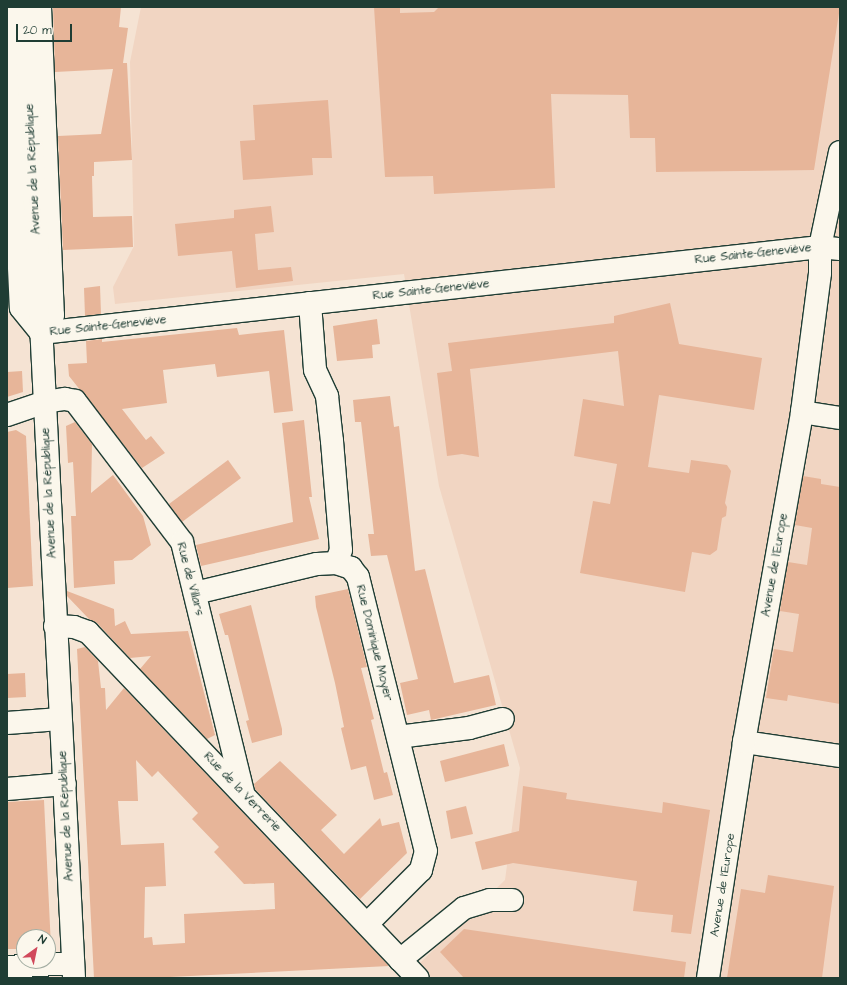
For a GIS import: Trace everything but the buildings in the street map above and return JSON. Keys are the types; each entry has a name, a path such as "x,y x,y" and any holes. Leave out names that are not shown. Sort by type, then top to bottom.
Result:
{"street":[{"name":"Avenue de la République","path":"25,7 55,626 65,784 73,971"},
{"path":"7,14 21,308 41,333 53,315 40,7"},
{"name":"Avenue de l'Europe","path":"708,978 744,742 802,412 820,273 830,248 840,152"},
{"name":"Rue Sainte-Geneviève","path":"41,333 830,248"},
{"path":"195,593 317,564 336,562 341,550 332,434 326,396 315,370 310,303"},
{"name":"Rue de Villars","path":"45,402 65,399 75,401 182,542 244,793"},
{"path":"7,415 45,402"},
{"path":"802,412 840,418"},
{"name":"Rue Dominique Moyer","path":"336,562 351,568 358,577 426,851 421,870 367,924"},
{"name":"Rue de la Verrerie","path":"55,626 74,627 88,632 244,793 367,924 409,972"},
{"path":"7,722 60,719"},
{"path":"398,737 469,728 503,719"},
{"path":"744,742 840,756"},
{"path":"7,789 65,784"},
{"path":"409,972 464,908 490,900 512,900"},
{"path":"7,967 73,971"}],"shaded area":[{"path":"141,7 840,7 840,978 431,978 417,966 505,880 520,768 439,486 404,274 115,304 113,287 134,246 130,62"}]}
